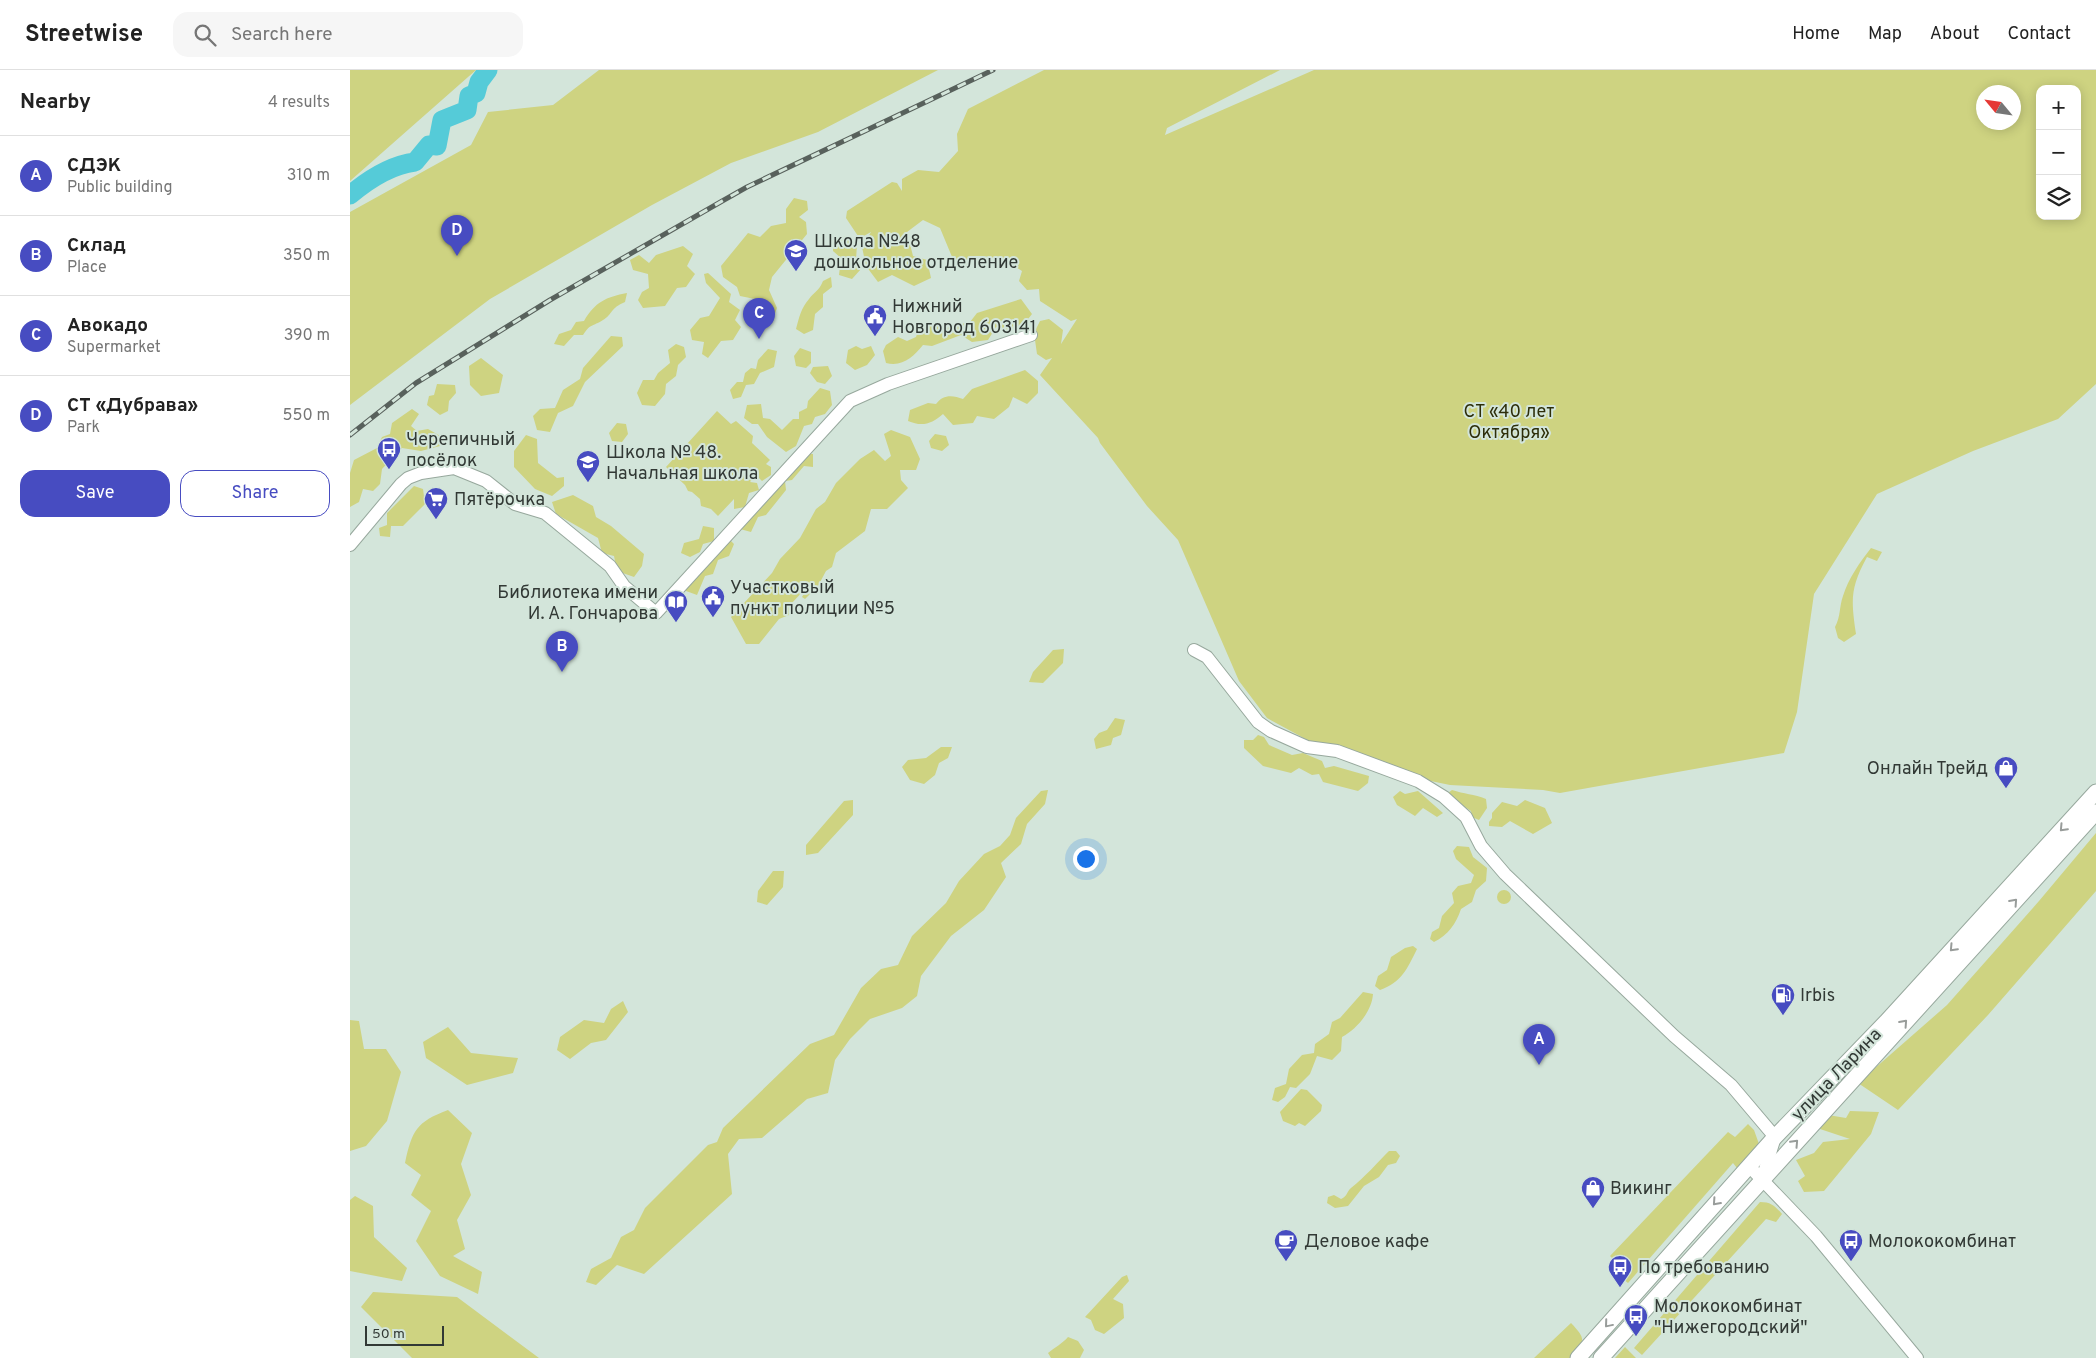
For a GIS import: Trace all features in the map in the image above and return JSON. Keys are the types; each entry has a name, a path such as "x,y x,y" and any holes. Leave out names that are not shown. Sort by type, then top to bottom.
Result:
{"main road":[{"name":"улица Ларина","path":"1578,1358 1775,1137 1886,1022 2096,792"},
{"name":"улица Ларина","path":"1600,1358 2096,812"}],"street":[{"path":"350,545 408,478 420,473 454,468 486,481 515,504 545,513 610,566 624,586 656,613 850,401 888,384 1031,335"},
{"path":"1194,650 1207,657 1258,722 1271,731 1307,747 1337,751 1418,781 1444,797 1457,808 1466,818 1481,846 1505,874 1674,1036 1731,1086 1775,1137 1762,1179"},
{"path":"1749,1166 1816,1236 1917,1358"}],"green space":[{"path":"350,70 476,70 350,181"},
{"path":"599,70 938,70 818,132 731,163 652,205 490,299 350,405 350,212 471,145 488,112 553,105"},
{"name":"СТ «40 лет Октября»","path":"1044,70 1280,70 1167,128 1165,135 1314,70 2096,70 2096,384 2058,419 1973,451 1877,494 1814,594 1797,712 1784,753 1560,793 1543,790 1450,785 1421,779 1313,743 1267,718 1239,681 1178,540 1147,506 1098,438 1040,375 1052,358 1046,360 1037,354 1034,333 1040,321 1049,319 1063,330 1061,344 1077,319 1071,321 1040,301 1039,289 1027,290 1019,281 1022,271 1004,261 973,256 970,266 955,264 940,228 923,220 907,232 913,256 927,260 931,278 914,286 892,275 878,282 866,266 862,247 871,232 862,237 858,236 846,218 847,211 892,182 897,183 902,191 902,179 918,170 939,172 958,151 957,134 968,109"},
{"path":"794,198 807,201 808,210 799,217 806,222 807,234 772,277 769,290 777,308 774,316 761,312 755,299 740,296 737,287 723,277 721,266 748,233 760,237 771,226 786,223 786,209"},
{"path":"846,236 857,244 856,260 861,269 852,279 839,275 841,258 833,251 833,240"},
{"path":"683,246 693,254 687,266 695,274 686,287 677,288 665,306 643,308 638,300 642,292 649,288 648,274 633,270 630,260 639,255 649,263 656,255"},
{"path":"708,273 731,294 729,302 740,310 735,320 741,327 733,340 721,341 708,358 702,354 704,342 692,340 690,330 700,318 709,316 720,298 706,283 704,274"},
{"path":"831,277 832,287 823,294 823,307 815,314 813,330 804,334 796,329 802,310 823,281"},
{"path":"627,293 625,302 617,306 606,318 590,327 583,335 574,335 564,346 554,344 559,334 571,330 576,322 584,321 592,309 602,301"},
{"path":"1021,299 1032,314 1017,328 1008,330 996,327 988,340 972,342 961,335 932,346 923,345 903,362 898,364 886,363 883,351 886,345 898,337 907,341 916,337 919,328 936,323 942,329 970,322 977,313"},
{"path":"611,336 622,337 623,346 585,382 573,406 558,413 550,432 537,430 533,416 540,409 555,408 563,390 580,379 583,368"},
{"path":"676,344 684,347 686,357 678,365 676,376 666,384 665,394 655,406 642,405 637,393 643,380 654,380 658,373 670,363 668,350"},
{"path":"856,346 862,349 871,346 875,355 867,365 855,370 846,363 848,350"},
{"path":"800,348 811,352 811,363 806,368 796,366 794,356"},
{"path":"768,349 777,351 774,367 760,373 754,384 746,385 741,397 733,399 730,390 737,382 743,382 745,373 751,368 756,369 758,360"},
{"path":"481,358 503,375 499,393 481,396 470,385 469,366"},
{"path":"828,366 832,376 825,384 817,382 810,373 813,367"},
{"path":"1025,370 1038,381 1038,393 1027,404 1013,397 1009,407 994,419 977,416 973,423 953,425 943,414 927,424 908,421 910,410 928,403 936,404 942,398 948,396 963,399 972,389"},
{"path":"437,384 455,385 456,393 449,401 448,411 440,415 427,405 429,396 434,395"},
{"path":"820,388 830,391 832,405 825,414 815,417 812,424 804,426 796,446 786,452 767,437 758,424 752,424 744,418 747,405 761,404 763,418 770,419 782,430 793,419 799,419 799,412 807,408 808,401"},
{"path":"412,409 419,414 411,426 417,431 428,429 442,437 440,446 421,451 402,448 382,469 380,484 373,491 363,489 359,502 350,507 350,473 354,460 377,448 382,437 390,434 392,423"},
{"path":"717,411 731,424 736,421 753,436 752,443 770,460 766,464 771,467 771,475 762,481 756,475 750,482 757,483 759,490 749,493 745,507 734,509 734,499 718,516 711,509 701,506 700,499 688,491 685,485 666,467"},
{"path":"617,423 626,424 628,434 622,442 612,441 609,433"},
{"path":"891,430 910,437 920,459 916,470 900,470 901,480 908,488 887,509 871,509 865,531 836,553 832,567 826,571 818,586 805,599 802,597 806,588 791,604 794,605 789,615 779,619 759,644 746,644 731,617 772,573 780,559 800,538 816,509 825,502 836,483 860,459 874,450 885,461 891,456 884,434"},
{"path":"935,434 946,436 949,445 942,451 931,448 929,441"},
{"path":"526,435 537,439 538,463 557,478 564,477 564,486 552,496 535,489 514,467 514,451"},
{"path":"800,453 813,454 813,467 804,466 792,480 785,481 786,490 766,515 758,517 751,532 740,529 744,520 755,514 755,507"},
{"path":"414,486 423,489 425,504 403,526 391,526 390,537 380,536 379,528 387,525 387,513"},
{"path":"573,495 593,506 596,517 611,526 644,554 642,566 634,577 617,571 614,556 602,553 598,538 556,514 552,502"},
{"path":"703,526 714,528 714,541 703,544 700,552 690,557 681,553 684,543 699,539"},
{"path":"730,540 734,544 729,556 718,560 713,574 705,576 697,595 686,591 686,576"},
{"path":"1871,548 1882,552 1877,561 1867,557 1857,577 1853,594 1856,634 1844,642 1838,638 1835,627 1842,600 1851,577"},
{"path":"1064,649 1063,663 1043,683 1029,682 1033,672 1053,650"},
{"path":"1115,718 1125,720 1121,735 1113,738 1111,745 1096,749 1094,739 1099,733 1107,730"},
{"path":"1258,735 1264,737 1269,745 1292,755 1303,753 1322,761 1325,768 1334,766 1369,776 1368,783 1358,791 1323,782 1319,774 1312,775 1299,768 1291,773 1263,766 1244,748 1244,740 1253,740"},
{"path":"941,747 952,747 948,758 939,763 935,775 924,784 910,780 902,767 908,760 926,758"},
{"path":"1048,790 1045,804 1027,824 1021,844 1001,863 1006,877 984,910 951,936 921,976 917,996 902,1008 870,1019 850,1039 835,1060 828,1093 807,1099 762,1138 739,1139 728,1154 732,1194 644,1274 617,1265 596,1285 586,1282 591,1269 611,1258 621,1237 634,1230 645,1208 708,1145 717,1142 723,1128 810,1044 834,1035 861,988 881,969 898,965 912,936 946,903 959,881 984,854 1000,846 1010,835 1016,818 1041,791"},
{"path":"1452,790 1486,799 1487,808 1479,820 1472,817 1471,811 1451,798 1448,793"},
{"path":"1400,791 1405,794 1418,791 1443,813 1437,817 1423,808 1415,816 1397,805 1393,797"},
{"path":"853,800 853,815 818,853 806,855 806,845 844,801"},
{"path":"1525,800 1545,808 1552,823 1533,834 1510,821 1502,827 1489,826 1492,813 1502,802 1517,806"},
{"path":"2096,833 2096,891 1988,1015 1898,1110 1858,1083 1947,1005"},
{"path":"1457,846 1469,847 1473,857 1487,868 1486,881 1476,890 1472,902 1461,909 1451,929 1434,942 1430,939 1432,932 1439,928 1442,916 1454,903 1452,893 1458,886 1471,883 1474,875 1456,859 1453,851"},
{"path":"773,871 784,871 783,887 767,905 757,902 758,891"},
{"path":"1501,890 1507,890 1511,897 1507,904 1501,904 1497,900 1497,894"},
{"path":"1413,946 1417,949 1407,969 1399,979 1380,990 1375,986 1378,976 1387,970 1391,957 1405,948"},
{"path":"1363,992 1373,994 1370,1007 1363,1019 1348,1034 1342,1037 1341,1051 1332,1060 1317,1056 1310,1074 1296,1088 1290,1087 1285,1097 1278,1102 1272,1100 1275,1088 1286,1084 1289,1069 1302,1055 1314,1053 1315,1044 1329,1034 1332,1022 1340,1018"},
{"path":"623,1001 628,1012 606,1040 591,1043 570,1059 557,1050 560,1037 584,1020 604,1023 611,1009"},
{"path":"350,1020 359,1021 364,1049 386,1049 401,1072 387,1121 366,1146 350,1151"},
{"path":"448,1027 471,1053 518,1058 513,1073 467,1085 426,1058 423,1042"},
{"path":"1301,1089 1307,1090 1322,1105 1321,1111 1305,1126 1299,1123 1295,1126 1283,1121 1280,1112"},
{"path":"448,1110 472,1133 461,1164 471,1195 457,1220 465,1249 453,1256 482,1272 478,1294 440,1276 416,1241 431,1211 411,1195 421,1175 405,1163 410,1143 417,1129 437,1114"},
{"path":"1850,1111 1879,1112 1871,1134 1824,1191 1804,1192 1798,1181 1805,1176 1796,1160 1814,1153 1823,1142 1850,1139 1817,1128 1828,1115 1846,1118"},
{"path":"1748,1124 1754,1130 1759,1144 1737,1168 1733,1163 1628,1283 1623,1279 1627,1273 1610,1256 1728,1132 1735,1137"},
{"path":"1389,1151 1396,1151 1400,1156 1396,1163 1388,1165 1379,1177 1364,1186 1348,1206 1335,1208 1327,1203 1328,1197 1334,1195 1341,1199 1345,1197 1350,1189"},
{"path":"355,1196 373,1206 374,1237 407,1268 402,1281 350,1271 350,1200"},
{"path":"1760,1202 1772,1205 1782,1214 1776,1222 1766,1219 1642,1355 1634,1348"},
{"path":"1127,1275 1129,1281 1113,1299 1123,1304 1124,1318 1104,1334 1095,1330 1091,1320 1085,1317 1122,1277"},
{"path":"373,1292 457,1297 539,1358 412,1358 361,1307"},
{"path":"1571,1323 1580,1333 1582,1340 1579,1348 1570,1358 1534,1358"},
{"path":"1068,1337 1078,1341 1084,1350 1080,1358 1051,1358 1048,1353"},
{"path":"1625,1347 1636,1358 1615,1358"}],"waterway":[{"path":"350,195 381,174 397,166 415,162 429,145 437,146 442,120 467,110 469,96 476,93 479,82 488,70"}],"railway":[{"path":"350,435 416,383 550,300 724,200 747,187 993,70"}],"place":[{"name":"СТ «Дубрава»","path":"457,256"},
{"name":"Школа №48 дошкольное отделение","path":"796,272"},
{"name":"Нижний Новгород 603141","path":"875,337"},
{"name":"Авокадо","path":"759,339"},
{"name":"Черепичный посёлок","path":"389,470"},
{"name":"Школа № 48. Начальная школа","path":"588,483"},
{"name":"Пятёрочка","path":"436,520"},
{"name":"Участковый пункт полиции №5","path":"713,618"},
{"name":"Библиотека имени И. А. Гончарова","path":"676,623"},
{"name":"Склад","path":"562,672"},
{"name":"Онлайн Трейд","path":"2006,789"},
{"name":"Irbis","path":"1783,1016"},
{"name":"СДЭК","path":"1539,1065"},
{"name":"Викинг","path":"1593,1209"},
{"name":"Деловое кафе","path":"1286,1262"},
{"name":"Молококомбинат","path":"1851,1262"},
{"name":"По требованию","path":"1620,1288"},
{"name":"Молококомбинат \"Нижегородский\"","path":"1636,1337"}]}
